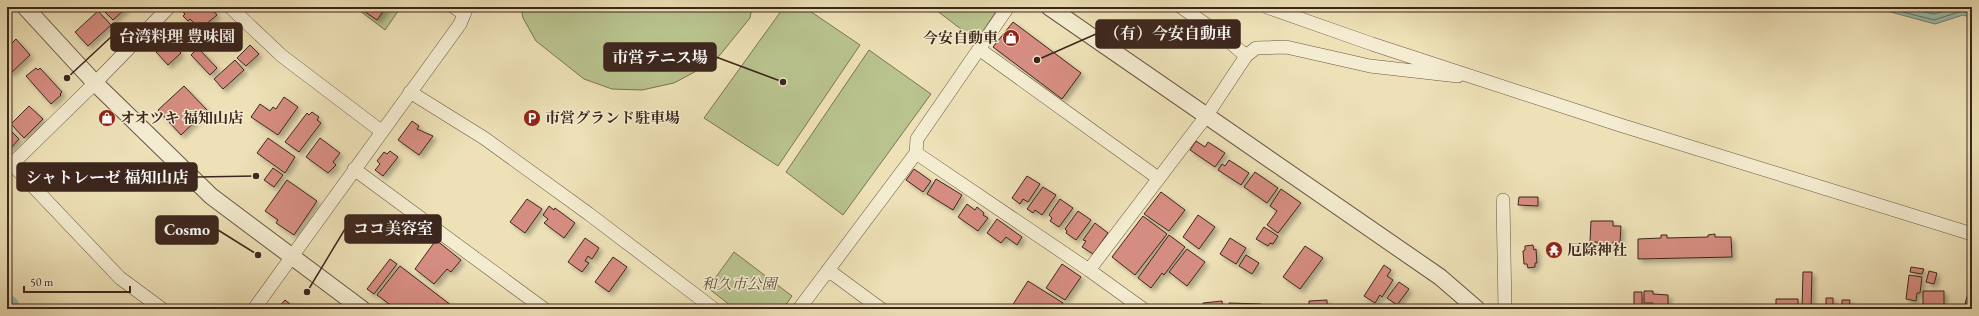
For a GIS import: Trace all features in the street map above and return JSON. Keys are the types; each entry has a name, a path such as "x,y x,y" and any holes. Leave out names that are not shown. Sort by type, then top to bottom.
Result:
{"street":[{"path":"25,7 95,83 211,196 362,309"},
{"path":"230,7 282,56 381,131"},
{"path":"799,309 916,153 917,139 1008,7"},
{"path":"1049,7 1440,277 1477,309"},
{"path":"1181,7 1224,37 1246,56"},
{"path":"1267,7 1372,44 1769,172 1972,234"},
{"path":"162,309 120,278 9,161 95,83 164,9"},
{"path":"254,309 381,131 460,24 462,9"},
{"path":"1088,270 1207,115 1246,56 1256,48 1286,47 1370,66 1480,78"},
{"path":"979,49 1158,178"},
{"path":"410,92 484,138 714,309"},
{"path":"916,153 1143,309"},
{"path":"354,169 544,309"},
{"path":"1503,200 1505,309"},
{"path":"828,270 881,309"}],"green space":[{"path":"355,7 401,7 385,30"},
{"path":"521,7 752,7 750,18 715,61 674,83 642,90 612,89 584,79 536,41 523,18"},
{"path":"784,7 804,7 860,45 778,166 704,118"},
{"path":"932,7 999,7 979,37 974,39"},
{"path":"869,50 931,94 843,215 786,172"},
{"name":"和久市公園","path":"734,252 792,296 783,309 735,309 708,288"}],"water":[{"path":"1872,7 1972,7 1972,18 1963,15 1935,24"}],"building":[{"path":"104,7 127,7 113,20 102,9"},
{"path":"184,7 210,7 217,15 200,29 190,19 188,21 183,16 185,14 181,10"},
{"path":"358,7 386,7 377,20"},
{"path":"98,11 111,25 88,46 75,32"},
{"path":"1013,22 1081,73 1062,99 993,47"},
{"path":"161,32 181,53 168,65 156,52 159,49 152,41"},
{"path":"16,39 30,55 11,73 7,69 7,48"},
{"path":"250,45 259,54 246,66 237,58"},
{"path":"198,48 217,68 210,75 191,55"},
{"path":"235,60 244,70 223,89 214,79"},
{"path":"36,68 38,70 40,68 62,92 60,94 61,95 51,104 26,76"},
{"path":"184,86 207,110 181,135 158,110"},
{"path":"284,97 298,107 278,135 251,117 260,104 270,111 273,107 276,109"},
{"path":"29,106 43,119 24,138 11,124"},
{"path":"312,112 319,117 317,120 321,123 299,152 285,142 307,113 309,115"},
{"path":"412,121 419,126 417,129 433,136 419,155 398,140"},
{"path":"7,127 19,139 10,149 7,146"},
{"path":"268,138 295,157 285,173 257,153"},
{"path":"320,138 340,153 333,162 336,165 328,173 306,157"},
{"path":"1196,141 1205,147 1208,142 1225,153 1215,167 1190,150"},
{"path":"390,151 398,157 383,176 375,170 380,164 377,161 384,152 387,154"},
{"path":"1229,160 1249,173 1241,185 1218,170 1222,164 1225,166"},
{"path":"273,168 283,175 274,187 264,180"},
{"path":"914,169 931,181 923,192 906,180"},
{"path":"1255,172 1278,188 1267,203 1244,187"},
{"path":"1027,176 1040,184 1028,202 1023,199 1020,204 1012,198"},
{"path":"936,179 962,195 953,210 927,194"},
{"path":"287,180 317,201 294,235 276,223 278,220 265,211"},
{"path":"1043,187 1056,195 1042,215 1035,210 1033,213 1027,209"},
{"path":"1281,189 1301,203 1278,233 1267,225 1277,211 1270,206"},
{"path":"1161,192 1185,210 1169,231 1144,214"},
{"path":"1519,197 1538,197 1538,206 1518,205"},
{"path":"527,199 542,209 525,233 510,222"},
{"path":"1060,199 1073,208 1059,227 1050,221 1052,218 1049,215"},
{"path":"967,204 975,210 977,207 984,213 983,215 988,218 978,231 958,217"},
{"path":"549,206 554,210 555,208 575,223 564,238 544,223 548,219 543,215"},
{"path":"1078,211 1091,220 1076,240 1066,233 1067,231 1065,229"},
{"path":"1198,215 1215,227 1199,249 1183,237"},
{"path":"1143,216 1167,234 1135,275 1112,257"},
{"path":"997,219 1022,237 1017,245 1006,237 1001,243 987,233"},
{"path":"1591,221 1613,221 1613,226 1621,226 1620,242 1613,242 1613,245 1590,242"},
{"path":"1095,223 1108,233 1093,254 1082,247 1086,241 1083,240"},
{"path":"1264,227 1278,236 1273,244 1270,243 1268,246 1256,239"},
{"path":"1715,234 1715,237 1731,237 1732,257 1638,259 1638,239 1661,238 1661,235 1667,235 1667,238 1708,237 1708,235"},
{"path":"1169,235 1185,247 1164,275 1162,273 1151,288 1138,278"},
{"path":"585,238 599,248 592,259 588,256 585,261 589,263 582,272 568,262"},
{"path":"1230,238 1246,248 1236,264 1220,254"},
{"path":"436,240 461,260 451,272 447,269 434,284 415,269"},
{"path":"1533,245 1534,250 1536,249 1537,263 1535,263 1535,267 1528,268 1527,264 1524,264 1523,251 1525,250 1525,246"},
{"path":"1305,246 1323,258 1300,289 1283,277"},
{"path":"1187,249 1205,262 1187,286 1169,272"},
{"path":"1246,255 1259,263 1252,274 1239,266"},
{"path":"613,257 627,267 609,292 595,282"},
{"path":"390,259 397,264 374,294 367,289"},
{"path":"1062,264 1081,277 1065,300 1046,288"},
{"path":"1384,265 1391,270 1387,276 1393,280 1382,297 1380,295 1375,303 1364,296"},
{"path":"400,266 456,309 396,309 377,295"},
{"path":"1911,267 1924,269 1922,274 1910,272"},
{"path":"1929,271 1937,273 1934,284 1926,282"},
{"path":"1803,272 1812,272 1811,309 1802,309"},
{"path":"1909,275 1922,277 1920,293 1917,293 1916,301 1906,299"},
{"path":"1028,281 1063,303 1059,309 1010,309"},
{"path":"1399,282 1409,289 1397,305 1387,298"},
{"path":"1644,291 1653,291 1653,294 1668,295 1668,309 1653,307 1653,303 1644,303"},
{"path":"1923,291 1944,291 1944,309 1923,309"},
{"path":"1634,292 1642,292 1642,309 1634,309"},
{"path":"1968,293 1972,294 1972,305 1965,304"},
{"path":"1826,298 1833,298 1833,309 1826,309"},
{"path":"1776,299 1798,299 1798,309 1776,309"},
{"path":"285,300 296,309 277,309"},
{"path":"1327,300 1327,309 1309,309 1309,301"},
{"path":"1842,300 1850,300 1849,309 1842,309"},
{"path":"1222,301 1223,309 1203,309 1203,303"},
{"path":"1229,303 1261,304 1261,309 1229,309"}],"waterway":[{"path":"7,304 32,309"}],"place":[{"name":"今安自動車","path":"1011,38"},
{"name":"（有）今安自動車","path":"1037,60"},
{"name":"台湾料理 豊味園","path":"67,78"},
{"name":"市営テニス場","path":"783,82"},
{"name":"オオツキ 福知山店","path":"107,118"},
{"name":"市営グランド駐車場","path":"532,118"},
{"name":"シャトレーゼ 福知山店","path":"256,176"},
{"name":"厄除神社","path":"1554,250"},
{"name":"Cosmo","path":"258,255"},
{"name":"ココ美容室","path":"307,292"}]}
